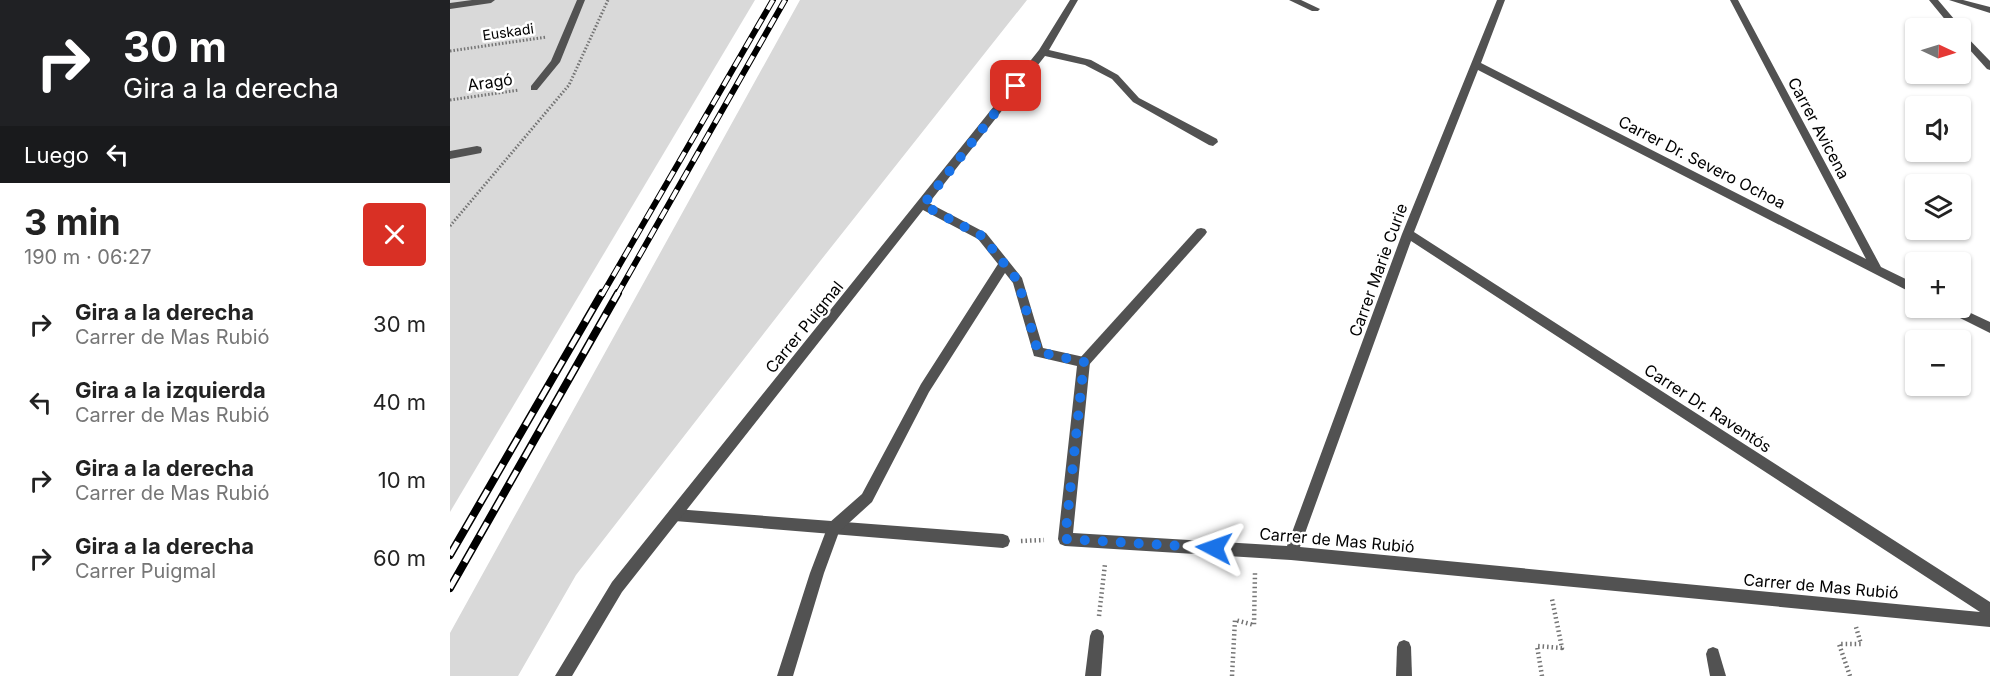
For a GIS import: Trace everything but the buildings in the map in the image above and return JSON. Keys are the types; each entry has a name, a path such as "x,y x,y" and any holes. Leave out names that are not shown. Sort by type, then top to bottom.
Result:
{"street":[{"path":"450,6 491,0"},
{"path":"534,87 555,62 581,0"},
{"name":"Carrer Puigmal","path":"563,676 617,587 1043,52 1074,0"},
{"path":"1293,0 1315,9"},
{"name":"Carrer Marie Curie","path":"1291,553 1408,234 1501,0"},
{"name":"Carrer Avicena","path":"1734,0 1877,270"},
{"path":"1932,0 1948,18"},
{"path":"1953,0 1990,10"},
{"path":"1971,45 1990,67"},
{"path":"1043,52 1088,62 1115,77 1136,100 1213,142"},
{"name":"Carrer Dr. Severo Ochoa","path":"1474,64 1905,284"},
{"path":"450,155 477,150"},
{"path":"923,205 982,236 1018,281 1038,352 1084,362"},
{"path":"1065,539 1084,362 1201,232"},
{"name":"Carrer Dr. Raventós","path":"1408,234 1990,610"},
{"path":"785,676 817,573 834,528 867,498 925,388 1004,265"},
{"path":"1970,318 1990,328"},
{"path":"675,515 1003,542"},
{"name":"Carrer de Mas Rubió","path":"1065,539 1291,553 1990,620"},
{"path":"1093,676 1097,636"},
{"path":"1404,647 1404,676"},
{"path":"1713,654 1718,676"}],"path":[{"path":"450,226 569,85 608,0"},
{"name":"Euskadi","path":"450,51 568,34"},
{"name":"Aragó","path":"450,100 534,87"},
{"path":"1003,542 1065,539"},
{"path":"1097,636 1108,542"},
{"path":"1232,676 1235,620 1254,625 1256,551"},
{"path":"1542,676 1537,646 1562,648 1547,577"},
{"path":"1849,606 1861,644 1839,644 1850,676"}],"shaded area":[{"path":"450,0 755,0 450,512"},
{"path":"800,0 1027,0 576,575 518,676 450,676 450,633"}],"railway":[{"path":"602,295 773,0"},
{"path":"617,295 785,0"},
{"path":"450,555 602,293"},
{"path":"450,588 618,293"}],"route":[{"path":"1016,86 923,205 982,236 1018,281 1038,352 1084,362 1065,539 1214,548"}]}
